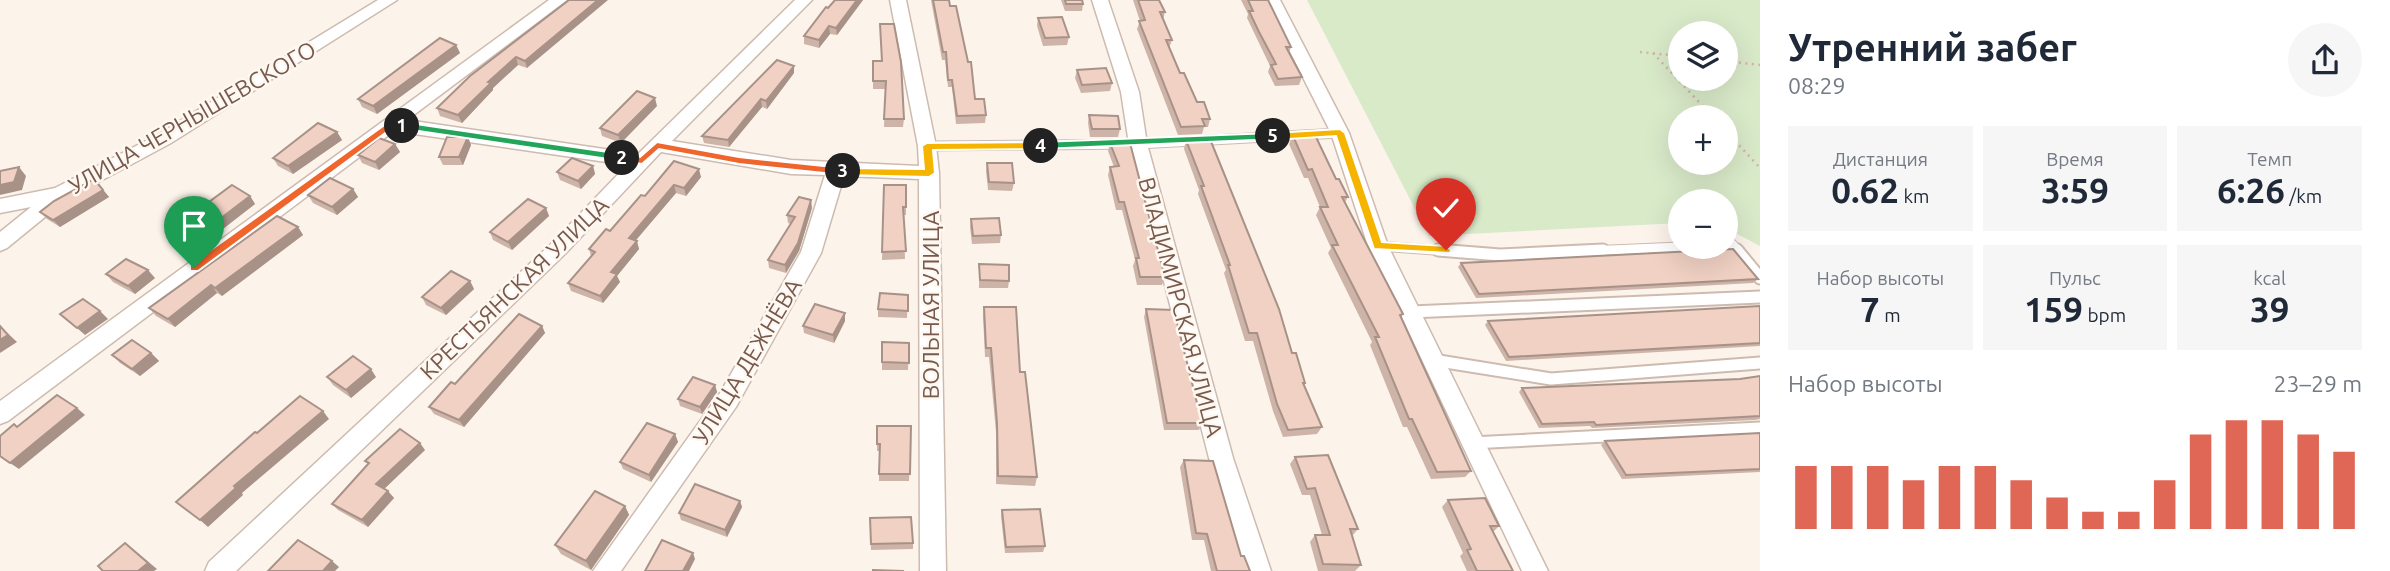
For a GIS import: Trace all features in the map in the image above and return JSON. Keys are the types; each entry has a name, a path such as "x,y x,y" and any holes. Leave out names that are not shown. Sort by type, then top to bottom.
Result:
{"street":[{"name":"УЛИЦА ЧЕРНЫШЕВСКОГО","path":"0,243 60,194 164,139 389,0"},
{"path":"0,414 559,0"},
{"name":"КРЕСТЬЯНСКАЯ УЛИЦА","path":"218,571 559,248 804,0"},
{"name":"ВОЛЬНАЯ УЛИЦА","path":"898,0 927,146 929,173 933,571"},
{"name":"ВЛАДИМИРСКАЯ УЛИЦА","path":"1100,0 1130,92 1138,144 1221,458 1258,571"},
{"path":"1272,0 1340,133 1378,246 1535,571"},
{"path":"390,124 836,171 929,173"},
{"name":"УЛИЦА ДЕЖНЁВА","path":"606,571 728,400 811,253 836,171"},
{"path":"0,206 60,194"}],"lane":[{"path":"927,146 1138,144 1340,133"},
{"path":"1378,246 1500,255 1668,248"},
{"path":"1738,251 1760,278"},
{"path":"1411,312 1760,297"},
{"path":"1433,360 1551,379 1760,363"},
{"path":"1471,443 1760,428"}],"path":[{"path":"1640,51 1668,55"},
{"path":"1653,53 1702,105"},
{"path":"1738,62 1760,65"},
{"path":"1738,144 1760,168"}],"green space":[{"path":"1307,0 1760,0 1760,246 1738,234 1738,189 1668,189 1668,224 1429,236"}],"building":[{"path":"569,0 598,0 525,61 516,57 488,82 491,83 458,115 437,108 470,76"},
{"path":"835,0 857,0 836,28 829,26 819,40 804,36 826,7"},
{"path":"933,0 949,0 950,6 956,6 968,62 971,62 975,99 984,99 986,115 957,116 952,80 948,80 946,52 943,52"},
{"path":"1065,0 1082,0 1083,4 1066,4"},
{"path":"1138,0 1159,0 1165,12 1160,12 1172,40 1166,40 1180,73 1184,73 1197,102 1204,102 1210,119 1202,119 1205,126 1181,127 1139,21 1145,20"},
{"path":"1248,0 1268,0 1291,47 1286,47 1302,77 1278,79 1271,65 1276,64 1249,11 1253,11"},
{"path":"1062,17 1069,37 1045,38 1038,18"},
{"path":"880,24 894,24 901,62 904,119 884,119 886,81 873,81 873,61 882,61"},
{"path":"440,38 456,45 373,106 358,99"},
{"path":"777,60 794,66 766,101 761,99 728,140 702,136"},
{"path":"1106,68 1112,83 1082,85 1077,70"},
{"path":"637,91 655,98 618,135 600,128"},
{"path":"1089,115 1118,116 1120,129 1092,129"},
{"path":"318,123 337,132 288,166 273,158"},
{"path":"1315,135 1336,179 1339,179 1348,197 1342,197 1403,314 1400,315 1471,471 1437,472 1412,419 1409,419 1375,337 1379,337 1332,245 1338,245 1320,207 1328,207 1312,169 1308,170 1293,136"},
{"path":"447,137 468,137 459,157 439,157"},
{"path":"379,138 395,144 375,162 358,155"},
{"path":"1210,139 1279,309 1292,353 1296,353 1303,383 1322,427 1288,430 1277,404 1257,333 1249,333 1230,265 1186,140"},
{"path":"1110,143 1130,143 1165,277 1140,277 1136,258 1139,258 1124,202 1119,202 1110,167 1119,166"},
{"path":"572,158 593,166 578,181 557,172"},
{"path":"674,161 699,169 684,188 674,185 629,238 637,241 611,272 617,274 600,296 568,283 595,252 589,249 606,229 610,231 641,195 645,196"},
{"path":"987,163 1012,163 1014,183 989,182"},
{"path":"19,167 14,182 0,185 0,171"},
{"path":"330,178 353,189 332,207 308,195"},
{"path":"94,179 103,190 53,220 40,212 54,201"},
{"path":"232,185 250,196 191,241 171,230"},
{"path":"884,185 906,185 906,207 903,207 906,251 882,252"},
{"path":"799,197 811,200 798,243 785,265 768,260 795,217 787,215"},
{"path":"528,199 546,208 508,242 490,232"},
{"path":"277,216 298,227 215,288 211,285 168,319 149,308"},
{"path":"999,218 1001,235 973,236 971,219"},
{"path":"1668,252 1668,259 1738,259 1738,255 1758,279 1479,294 1461,263"},
{"path":"126,259 148,270 128,286 106,274"},
{"path":"979,264 1009,265 1009,281 980,280"},
{"path":"451,271 470,281 441,308 422,297"},
{"path":"880,293 908,295 908,311 878,309"},
{"path":"83,299 100,311 77,328 60,314"},
{"path":"815,304 845,313 833,335 803,326"},
{"path":"1760,306 1760,343 1509,357 1488,321"},
{"path":"984,307 1016,307 1020,372 1025,372 1037,477 998,476 991,348 986,348"},
{"path":"1146,309 1174,310 1202,423 1167,423"},
{"path":"519,314 542,326 459,420 429,407 451,382 455,384"},
{"path":"0,326 8,335 0,340"},
{"path":"132,340 151,353 132,369 112,355"},
{"path":"882,342 909,343 909,363 882,362"},
{"path":"353,356 371,369 346,390 327,377"},
{"path":"1760,376 1760,416 1596,425 1594,422 1542,424 1522,388 1740,379"},
{"path":"693,377 715,385 700,407 678,399"},
{"path":"57,395 77,408 10,463 0,456 0,436 14,424 17,427"},
{"path":"300,396 323,411 234,486 236,488 200,520 176,502 255,432"},
{"path":"647,423 675,434 649,475 620,462"},
{"path":"877,426 911,426 910,474 879,474 880,444 877,444"},
{"path":"400,429 420,443 376,484 388,491 362,520 332,504 369,463 365,461"},
{"path":"1760,433 1760,469 1626,475 1605,441"},
{"path":"1328,455 1358,529 1350,529 1361,565 1323,564 1315,535 1330,535 1315,488 1307,489 1295,457"},
{"path":"1184,460 1213,461 1241,556 1244,556 1250,571 1217,571 1207,534 1196,533"},
{"path":"695,484 740,501 725,530 679,513"},
{"path":"595,491 625,506 586,561 555,545"},
{"path":"1485,498 1499,526 1490,526 1513,571 1477,571 1467,550 1471,549 1448,500"},
{"path":"1040,509 1045,546 1006,547 1002,510"},
{"path":"911,517 913,543 871,544 870,518"},
{"path":"298,540 332,561 323,571 268,571"},
{"path":"662,540 693,553 683,571 645,571"},
{"path":"125,543 148,563 138,571 103,571 98,566"}],"route":[{"path":"194,268 390,124 642,161 657,145 791,167 929,173 927,146 1138,144 1340,133 1378,246 1446,250"}]}
